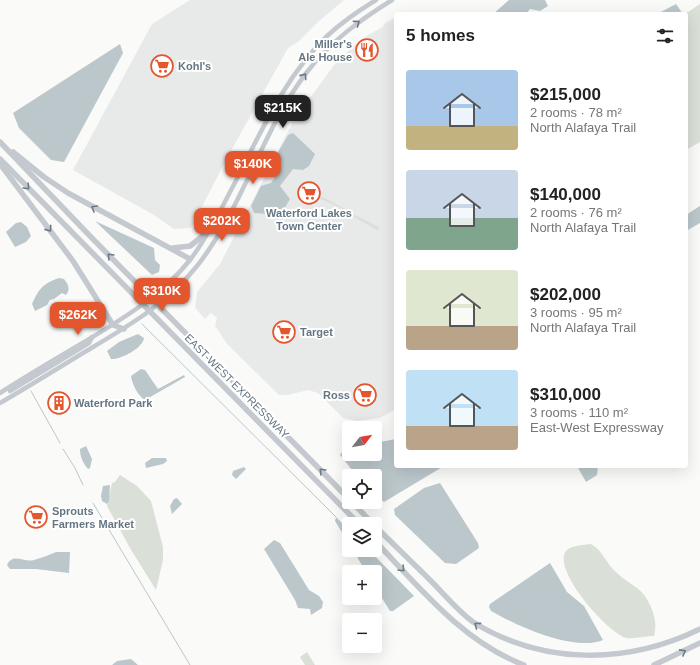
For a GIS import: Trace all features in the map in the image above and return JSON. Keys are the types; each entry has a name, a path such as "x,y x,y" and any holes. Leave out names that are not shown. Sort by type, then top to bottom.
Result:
{"highway":[{"path":"0,142 44,177 68,193 190,259"},
{"name":"EAST-WEST EXPRESSWAY","path":"0,142 342,492"},
{"name":"EAST-WEST EXPRESSWAY","path":"0,159 352,517"},
{"path":"0,164 73,260 113,324 124,329"},
{"path":"166,246 176,249 190,246 209,231"},
{"path":"359,509 366,517"},
{"path":"382,533 460,611 477,625 515,647 557,659"},
{"path":"382,548 464,629 491,650 524,665"},
{"path":"628,659 665,648 700,629"},
{"path":"654,665 681,654 700,643"}],"main road":[{"path":"0,393 92,338 154,296 190,259 209,231 293,77 328,36 351,17 376,0"},
{"path":"0,403 124,329 162,302 198,264 218,233 287,104 307,72 341,35 392,0"},
{"path":"190,259 198,264"},
{"path":"10,392 89,343 92,338"}],"shaded area":[{"path":"190,0 344,0 318,22 298,42 288,48 227,158 191,228 174,229 154,215 73,170 152,24"},
{"path":"509,0 545,0 548,6 540,11 530,9 528,12 495,12"},
{"path":"676,4 682,12 661,12"},
{"path":"700,4 700,142 688,149 688,12"},
{"name":"Waterford Lakes Town Center","path":"394,18 394,410 380,418 357,421 343,418 318,393 308,390 288,395 279,395 228,345 215,326 217,318 211,313 205,319 195,308 197,292 220,264 301,106 310,98 334,65 350,49 368,35 383,27 384,24"},
{"path":"120,44 123,53 64,162 51,160 19,128 13,113"},
{"path":"293,133 315,154 309,166 303,170 293,169 280,186 290,199 280,216 276,217 269,214 254,213 251,206 261,186 271,183 281,167 277,154 288,135"},
{"path":"311,191 345,209 345,210 310,194"},
{"path":"700,206 700,223 688,230 688,214"},
{"path":"353,214 379,227 379,230 352,216"},
{"path":"95,221 154,248 155,260 160,265 159,272 152,275"},
{"path":"21,222 27,227 31,236 26,242 15,247 6,232 16,223"},
{"path":"59,278 64,279 68,285 69,289 66,295 62,293 50,300 47,305 35,311 32,304 39,291 49,282"},
{"path":"138,334 144,338 140,346 120,358 111,359 107,351 119,342"},
{"path":"141,369 145,370 158,389 184,375 185,377 145,400 136,390 131,376"},
{"path":"394,439 394,468 441,468 384,502 382,500 382,469 351,469 345,461 382,461 382,442"},
{"path":"86,446 92,459 90,468 88,469 82,460 80,452 80,449"},
{"path":"152,458 166,458 167,461 163,464 146,468 145,463"},
{"path":"244,467 246,469 236,479 232,475 233,471"},
{"path":"578,468 598,468 597,475 586,482"},
{"path":"120,475 137,486 151,501 163,547 163,560 156,590 130,548 107,506 112,483 115,482"},
{"path":"440,483 478,543 479,548 456,564 445,563 395,515 394,509 424,488"},
{"path":"110,485 109,501 107,504 102,501 101,496 103,486"},
{"path":"177,498 182,504 172,514 170,506 174,499"},
{"path":"336,517 342,523 342,532 335,521"},
{"path":"274,540 280,543 309,590 319,596 323,602 322,608 311,615 310,609 298,608 295,600 264,549"},
{"path":"591,544 601,552 616,572 642,592 652,610 654,617 654,636 627,638 619,634 595,613 573,585 566,570 564,559 567,550 575,546"},
{"path":"56,552 70,552 69,573 36,569 10,569 7,565 12,559 16,558 30,561"},
{"path":"357,557 376,557 414,596 393,611 390,611 382,598 382,565 362,565"},
{"path":"550,563 567,592 584,606 603,640 591,643 577,643 546,636 515,624 491,611 489,607 490,604"},
{"path":"307,652 315,665 305,665 300,657"},
{"path":"131,659 138,665 112,665 117,661"}],"waterway":[{"path":"142,324 336,517"},
{"path":"31,391 60,443"},
{"path":"63,449 75,468 83,485"},
{"path":"93,503 190,665"}],"place":[{"name":"Miller's Ale House","path":"367,50"},
{"name":"Kohl's","path":"162,66"},
{"name":"Waterford Lakes Town Center","path":"309,193"},
{"name":"Target","path":"284,332"},
{"name":"Ross","path":"365,395"},
{"name":"Waterford Park","path":"59,403"},
{"name":"Sprouts Farmers Market","path":"36,517"}]}
